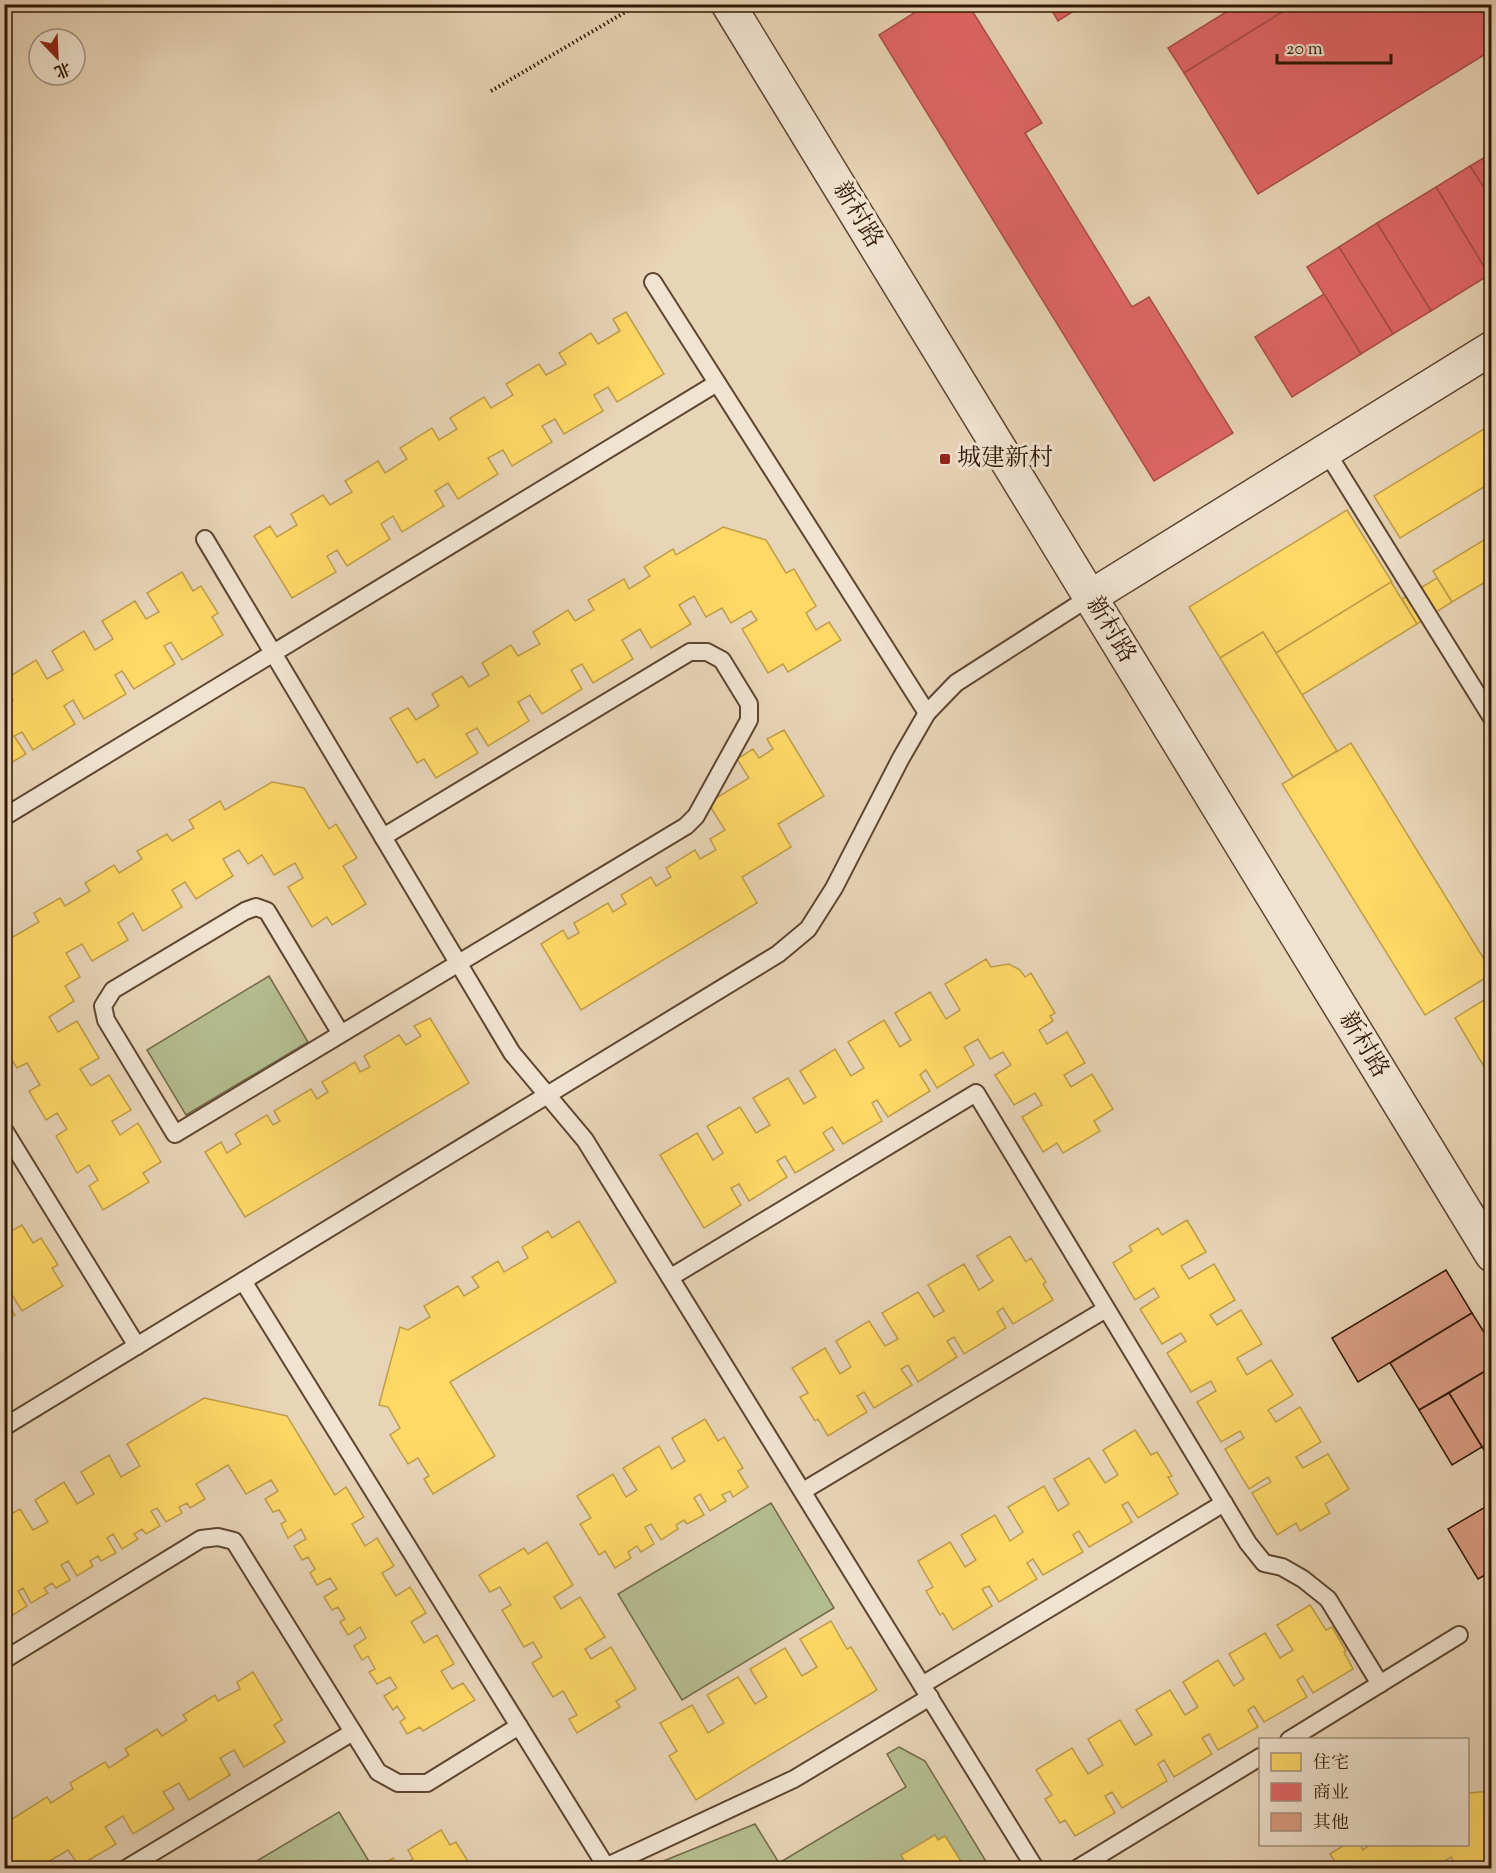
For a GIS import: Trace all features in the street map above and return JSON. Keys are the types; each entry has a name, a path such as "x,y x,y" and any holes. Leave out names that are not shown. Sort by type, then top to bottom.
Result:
{"street":[{"name":"新村路","path":"728,4 1490,1250"},
{"path":"1090,597 1491,348"}],"lane":[{"path":"652,282 927,713"},
{"path":"4,817 717,383"},
{"path":"1326,451 1491,718"},
{"path":"205,539 512,1053 585,1140 1035,1869"},
{"path":"4,1427 778,954 808,929 834,888 901,758 927,713 956,683 1090,597"},
{"path":"341,1034 267,911 256,907 245,910 113,990 103,1006 106,1020 175,1134 341,1034 458,963 686,826 696,816 749,720 749,704 722,660 707,652 690,652 383,837"},
{"path":"671,1277 976,1093 1248,1543 1264,1563 1282,1567 1303,1579 1328,1599 1380,1684"},
{"path":"4,1130 137,1346"},
{"path":"243,1281 606,1868 794,1779 926,1691 1224,1503"},
{"path":"803,1491 1106,1309"},
{"path":"4,1660 201,1539 218,1537 234,1541 378,1772 398,1783 427,1783 519,1726"},
{"path":"1292,1738 1459,1635"},
{"path":"127,1869 353,1732"},
{"path":"1078,1869 1259,1758"}],"path":[{"path":"491,91 639,4"}],"green space":[{"path":"269,976 308,1042 186,1115 147,1050"},
{"path":"771,1503 834,1608 682,1700 618,1594"},
{"path":"899,1747 925,1761 990,1868 965,1868 945,1836 938,1840 935,1835 902,1855 904,1860 895,1866 896,1868 646,1868 755,1824 779,1863 906,1787 887,1754"},
{"path":"339,1812 370,1863 361,1868 245,1868"}],"building: 住宅":[{"path":"626,312 664,374 617,402 608,387 594,395 603,411 564,434 555,419 542,426 552,442 512,466 503,450 488,458 498,474 458,499 448,483 435,491 444,506 402,532 393,516 381,524 390,539 347,566 337,550 327,556 336,572 292,598 254,536 270,526 277,537 297,525 291,514 323,495 330,505 352,492 345,481 378,461 385,473 407,459 400,448 432,428 439,440 457,429 450,418 484,397 491,408 513,395 506,384 539,364 546,375 566,364 559,353 591,333 598,344 620,331 613,319"},
{"path":"1492,424 1492,482 1400,538 1374,496"},
{"path":"1347,510 1392,582 1276,653 1263,632 1220,658 1189,607"},
{"path":"723,527 766,540 786,573 794,569 816,606 806,613 816,630 829,622 841,640 788,672 783,664 768,673 742,629 757,620 751,611 731,623 722,608 706,617 694,596 679,605 691,624 651,648 640,629 622,640 633,659 593,683 582,664 571,670 582,689 542,714 530,695 518,702 529,721 488,746 477,728 466,734 478,753 436,778 424,759 417,763 390,718 408,708 416,720 439,706 432,694 462,676 469,687 489,675 482,663 511,645 518,656 540,644 533,632 568,610 575,621 594,610 588,600 624,579 629,589 650,576 644,567 673,549 676,555"},
{"path":"1492,535 1492,578 1452,602 1433,571"},
{"path":"182,572 193,591 201,586 218,613 212,617 223,635 182,660 171,642 164,646 175,664 134,689 122,671 115,675 126,694 84,719 73,700 64,706 75,724 33,750 22,732 14,736 26,754 4,767 4,705 13,700 4,685 4,680 36,660 47,679 63,670 52,651 84,631 95,650 113,639 102,621 135,601 146,619 159,612 147,593"},
{"path":"1437,578 1452,602 1417,624 1402,599"},
{"path":"1391,582 1417,624 1302,695 1276,653"},
{"path":"1263,632 1337,751 1293,777 1220,658"},
{"path":"784,730 824,796 778,824 791,847 742,877 757,903 581,1010 541,944 563,930 568,939 579,933 574,923 608,903 613,912 626,904 621,895 651,877 656,886 671,877 666,868 695,850 700,859 716,850 710,839 725,830 708,803 749,778 737,759 753,749 759,758 773,749 767,739"},
{"path":"1351,743 1492,972 1425,1015 1282,784"},
{"path":"272,782 304,788 329,829 336,824 357,858 343,866 366,904 332,925 327,917 312,927 288,887 303,878 295,863 274,875 262,855 248,864 239,850 223,859 233,876 196,899 185,882 172,890 182,907 143,931 133,913 118,923 128,940 92,961 82,944 66,953 80,977 65,986 74,1001 49,1017 58,1032 77,1021 99,1058 80,1069 91,1086 109,1075 131,1110 112,1121 120,1135 138,1123 161,1162 143,1173 149,1182 103,1210 89,1186 98,1180 89,1165 77,1173 56,1136 67,1129 57,1113 46,1120 29,1091 40,1085 27,1063 17,1068 4,1048 4,942 39,922 34,913 60,898 65,906 90,891 85,883 114,865 119,873 142,859 137,851 167,834 172,841 194,828 189,820 220,801 225,810"},
{"path":"986,959 991,967 1009,964 1020,970 1025,977 1031,973 1055,1013 1050,1016 1053,1021 1039,1030 1047,1044 1067,1032 1085,1063 1064,1075 1071,1087 1092,1074 1113,1109 1094,1121 1100,1131 1063,1153 1057,1143 1043,1152 1022,1117 1042,1105 1035,1093 1014,1105 995,1075 1011,1065 1003,1052 990,1059 978,1039 964,1047 974,1065 937,1088 926,1070 920,1075 930,1091 888,1117 877,1100 872,1103 882,1121 843,1144 832,1127 823,1133 834,1150 795,1173 785,1156 777,1161 787,1177 749,1201 739,1184 731,1188 741,1205 704,1228 660,1155 697,1133 713,1160 723,1153 707,1126 740,1107 756,1133 770,1125 753,1098 788,1078 804,1104 816,1097 800,1071 835,1049 851,1076 864,1068 848,1042 884,1020 900,1047 911,1040 895,1013 930,992 946,1019 960,1010 945,984"},
{"path":"1492,995 1492,1067 1486,1070 1455,1018"},
{"path":"430,1018 469,1083 245,1217 205,1152 221,1142 227,1153 241,1144 235,1134 267,1115 273,1125 280,1121 274,1111 311,1089 317,1099 328,1092 322,1082 355,1062 360,1072 370,1067 364,1056 399,1035 406,1045 421,1036 414,1026"},
{"path":"1187,1220 1206,1252 1181,1266 1189,1279 1214,1264 1235,1300 1210,1315 1217,1325 1241,1310 1262,1344 1237,1358 1247,1375 1271,1360 1293,1395 1268,1410 1276,1422 1300,1407 1321,1442 1296,1457 1303,1468 1328,1454 1349,1489 1325,1504 1330,1513 1300,1531 1296,1523 1277,1535 1252,1493 1271,1482 1268,1477 1249,1489 1225,1449 1244,1438 1240,1431 1221,1442 1197,1402 1216,1391 1211,1381 1191,1392 1167,1353 1186,1341 1181,1333 1162,1344 1140,1309 1159,1297 1154,1288 1135,1300 1113,1263 1132,1251 1129,1246 1158,1228 1162,1235"},
{"path":"579,1221 616,1282 450,1382 495,1456 433,1494 424,1479 429,1476 418,1458 408,1464 390,1435 400,1428 388,1407 379,1405 400,1327 408,1330 430,1317 424,1306 458,1286 464,1296 479,1287 472,1277 498,1261 504,1272 528,1258 522,1247 548,1231 552,1238"},
{"path":"22,1225 33,1243 41,1238 58,1265 52,1268 63,1286 22,1311 11,1293 4,1297 4,1235"},
{"path":"1010,1236 1026,1262 1031,1258 1046,1282 1043,1284 1053,1300 1013,1324 1003,1308 997,1312 1006,1328 964,1354 954,1337 947,1341 957,1357 918,1382 908,1365 901,1369 912,1385 874,1408 864,1392 857,1396 867,1412 828,1436 818,1419 815,1421 800,1397 808,1393 792,1368 825,1348 840,1374 851,1367 836,1341 869,1321 885,1346 898,1339 882,1313 918,1292 934,1317 944,1311 928,1285 964,1264 979,1290 993,1281 977,1256"},
{"path":"4,1298 15,1315 4,1321"},
{"path":"204,1398 287,1416 335,1495 346,1487 364,1517 352,1524 365,1546 377,1538 394,1566 382,1573 396,1596 410,1587 426,1613 411,1622 424,1643 437,1635 454,1664 441,1671 452,1689 463,1683 475,1700 423,1731 420,1727 407,1734 400,1722 405,1718 397,1706 393,1710 384,1696 397,1688 390,1677 377,1684 369,1672 375,1669 368,1656 362,1660 354,1646 366,1638 360,1627 348,1635 340,1622 345,1619 338,1607 332,1610 324,1597 337,1589 330,1578 317,1585 310,1573 315,1569 308,1557 302,1560 294,1546 306,1539 301,1529 288,1538 281,1524 286,1521 279,1510 273,1512 265,1499 278,1491 271,1480 246,1494 228,1465 196,1484 205,1499 190,1508 187,1503 179,1507 182,1513 166,1522 157,1508 151,1511 160,1526 146,1534 142,1529 134,1534 138,1539 122,1549 113,1534 107,1538 116,1553 101,1561 98,1556 90,1561 93,1566 77,1576 68,1561 61,1565 70,1580 56,1588 52,1583 44,1588 48,1593 31,1603 23,1588 18,1591 27,1606 13,1615 9,1609 4,1612 4,1518 20,1509 33,1530 48,1522 35,1500 64,1482 77,1504 94,1494 81,1472 109,1455 121,1477 140,1466 127,1444"},
{"path":"705,1419 718,1441 724,1437 743,1468 738,1471 748,1487 733,1497 730,1491 722,1495 726,1501 710,1511 700,1494 694,1498 704,1515 687,1524 684,1520 676,1525 678,1529 661,1540 651,1524 645,1527 654,1544 641,1552 637,1546 628,1552 631,1558 615,1568 605,1551 599,1555 580,1524 591,1518 577,1496 613,1474 626,1497 637,1490 623,1468 659,1446 672,1469 685,1461 672,1438"},
{"path":"1135,1430 1151,1455 1157,1452 1172,1476 1168,1477 1178,1494 1138,1518 1128,1502 1122,1505 1132,1522 1089,1547 1079,1531 1073,1535 1083,1552 1043,1575 1033,1559 1027,1563 1037,1579 999,1602 989,1586 982,1589 992,1606 953,1630 943,1613 940,1615 926,1591 933,1587 918,1561 950,1542 965,1567 976,1560 961,1535 995,1515 1010,1541 1023,1532 1008,1507 1044,1486 1058,1511 1069,1504 1054,1479 1089,1458 1105,1483 1118,1475 1103,1450"},
{"path":"547,1542 573,1585 554,1597 561,1609 580,1597 605,1637 585,1649 591,1659 611,1647 636,1689 616,1701 620,1707 577,1733 569,1719 577,1715 563,1691 553,1697 532,1663 542,1657 533,1642 524,1647 502,1610 511,1605 500,1587 490,1592 479,1575 524,1548 528,1554"},
{"path":"1310,1605 1326,1630 1332,1627 1353,1669 1313,1693 1303,1676 1297,1680 1307,1697 1264,1722 1254,1706 1248,1710 1258,1727 1218,1750 1209,1734 1202,1738 1212,1754 1174,1777 1164,1760 1158,1764 1167,1781 1122,1808 1112,1792 1105,1796 1115,1813 1075,1836 1065,1820 1060,1823 1045,1799 1052,1795 1036,1770 1072,1748 1088,1774 1103,1765 1088,1739 1120,1720 1135,1745 1152,1735 1136,1710 1170,1690 1185,1715 1198,1707 1183,1682 1218,1660 1234,1686 1244,1679 1229,1654 1265,1633 1280,1658 1293,1650 1277,1625"},
{"path":"831,1621 847,1649 851,1647 877,1690 696,1800 669,1756 677,1751 660,1723 692,1705 708,1733 724,1723 707,1695 738,1677 755,1704 767,1697 750,1669 785,1648 802,1676 817,1667 800,1639"},
{"path":"253,1672 282,1720 274,1725 285,1742 244,1767 234,1750 220,1758 230,1775 189,1800 179,1783 163,1792 174,1809 133,1834 123,1816 105,1827 116,1844 79,1866 68,1850 51,1860 56,1868 4,1868 4,1830 12,1826 9,1821 47,1797 51,1803 73,1789 70,1783 105,1762 109,1768 129,1755 125,1749 157,1729 162,1736 187,1720 183,1715 215,1695 218,1701 240,1689 237,1682"},
{"path":"1492,1791 1492,1863 1480,1862 1468,1868 1458,1868 1451,1857 1445,1861 1450,1868 1332,1868 1337,1865 1330,1854 1343,1846 1361,1846 1363,1850 1368,1846 1469,1846 1469,1793"},
{"path":"441,1830 450,1845 456,1842 472,1868 376,1868 393,1858 398,1867 413,1859 408,1850"},
{"path":"935,1835 938,1840 945,1836 965,1868 896,1868 895,1866 904,1860 901,1855"}],"building: 商业":[{"path":"928,4 968,4 1042,123 1025,133 1132,307 1149,297 1233,433 1154,481 879,35"},
{"path":"1048,4 1085,4 1058,21"},
{"path":"1118,4 1134,4 1122,12"},
{"path":"1239,4 1295,4 1184,73 1168,48"},
{"path":"1295,4 1492,4 1492,50 1258,194 1184,73"},
{"path":"1492,153 1492,200 1470,166"},
{"path":"1470,166 1492,200 1492,274 1489,275 1436,187"},
{"path":"1436,187 1489,275 1431,311 1377,223"},
{"path":"1377,223 1431,311 1393,334 1339,247"},
{"path":"1339,247 1393,334 1361,354 1307,267"},
{"path":"1324,294 1361,354 1292,397 1255,337"}],"building: 其他":[{"path":"1446,1270 1472,1313 1358,1382 1332,1338"},
{"path":"1472,1313 1492,1345 1492,1367 1419,1410 1390,1363"},
{"path":"1492,1367 1492,1463 1449,1393"},
{"path":"1449,1393 1482,1447 1452,1465 1419,1410"},
{"path":"1492,1503 1492,1571 1478,1579 1448,1529"}],"place":[{"name":"城建新村","path":"945,459"}]}
